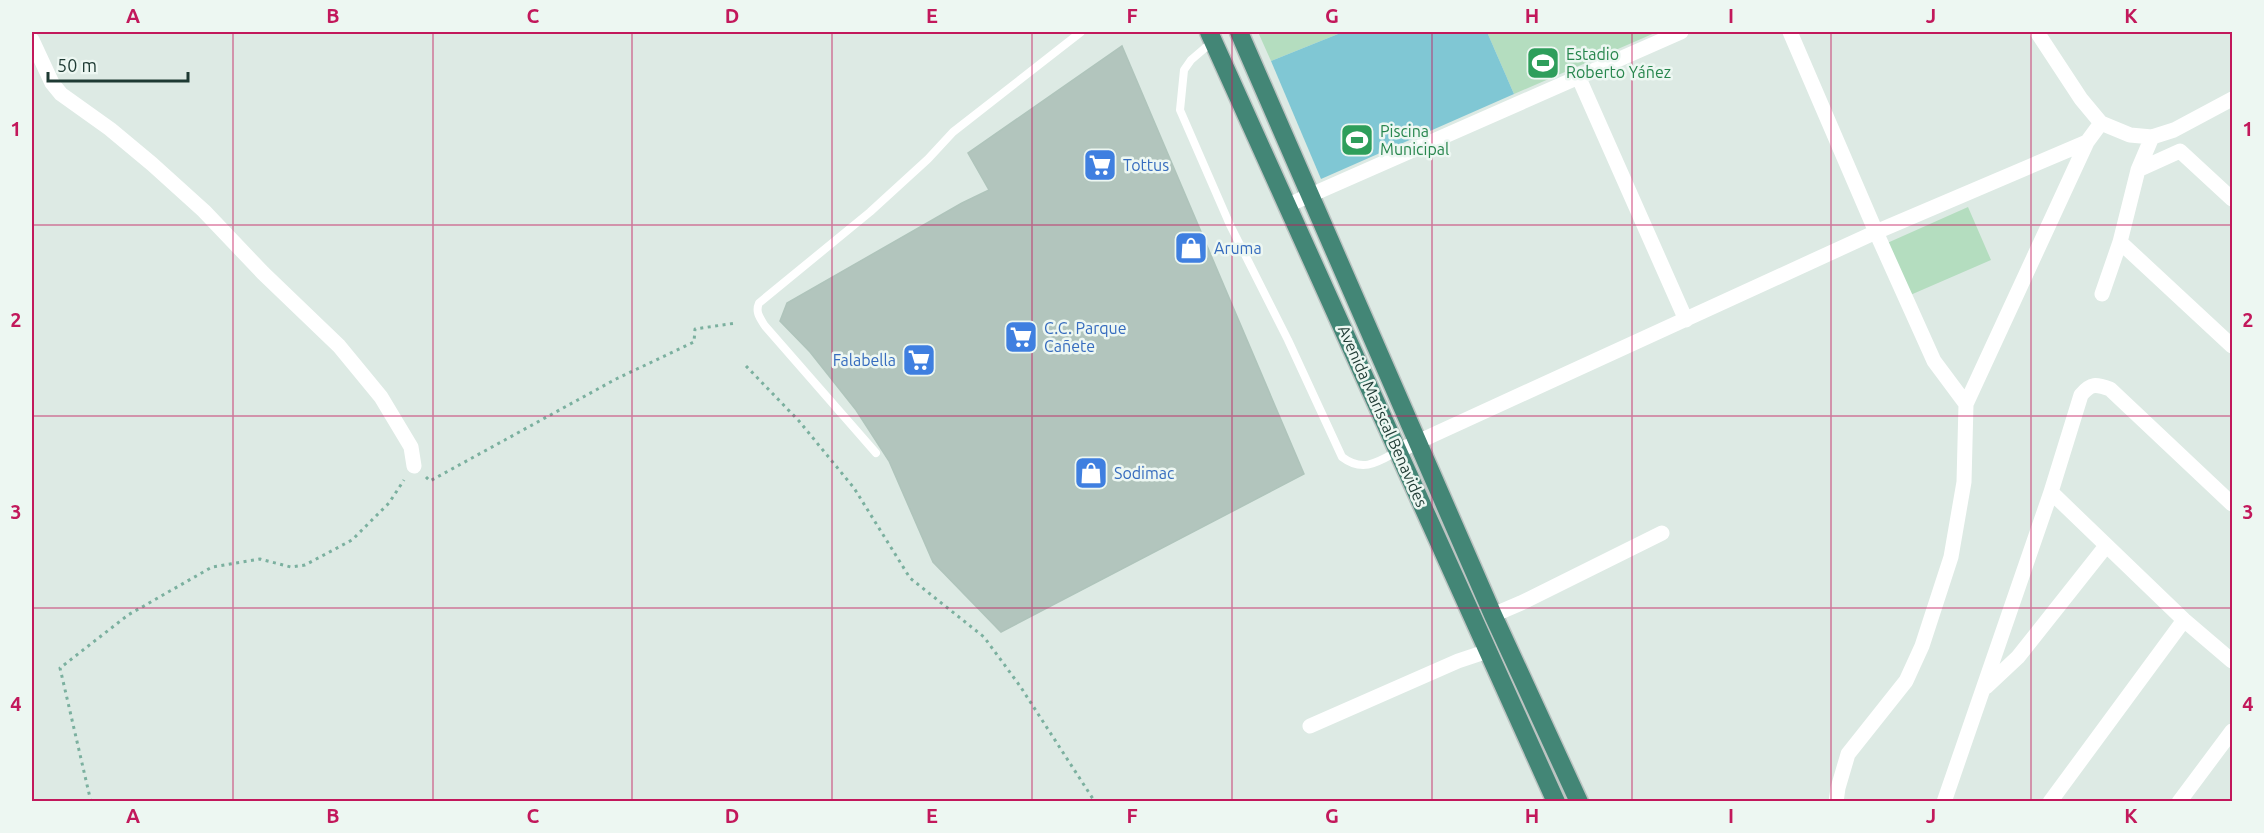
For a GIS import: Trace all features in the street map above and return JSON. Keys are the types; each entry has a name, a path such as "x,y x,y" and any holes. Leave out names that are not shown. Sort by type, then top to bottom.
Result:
{"highway":[{"name":"Avenida Mariscal Benavides","path":"1239,32 1493,615 1579,801"},
{"name":"Avenida Mariscal Benavides","path":"1211,36 1556,801"}],"street":[{"path":"1288,205 1681,32"},
{"path":"1790,32 1934,361 1966,404"},
{"path":"2037,32 2081,99 2101,123 2130,135 2152,137 2196,119 2232,99"},
{"path":"32,40 52,83 62,94 110,129 204,211 263,273 339,346 381,397 411,447 414,466"},
{"path":"1578,76 1686,320"},
{"path":"1836,801 1848,754 1906,681 1922,646 1952,557 1964,482 1966,404 2087,142 2101,123"},
{"path":"2102,294 2120,242 2138,170 2152,137"},
{"path":"1398,451 1876,232 2087,142"},
{"path":"2138,170 2180,151 2232,199"},
{"path":"2120,242 2232,346"},
{"path":"1944,801 2052,492 2081,395 2087,387 2096,384 2110,389 2232,504"},
{"path":"2052,492 2184,620 2232,661"},
{"path":"1493,615 1662,533"},
{"path":"1984,689 2018,657 2106,546"},
{"path":"2050,801 2184,620"},
{"path":"1310,726 1488,651"},
{"path":"2179,801 2232,731"}],"lane":[{"path":"876,453 765,326 756,309 759,303 783,281 870,212 928,159 953,132 1081,32"},
{"path":"1211,36 1184,70 1180,110 1230,225 1288,340 1342,457 1351,464 1375,464 1398,451"}],"path":[{"path":"91,801 60,668 128,615 212,567 260,559 291,567 305,565 352,540 389,503 414,466 430,481 616,379 694,342 695,329 736,323"},
{"path":"746,366 799,421 854,488 910,578 984,637 1020,686 1095,801"}],"green space":[{"path":"1258,32 1343,32 1271,61"},
{"name":"Estadio Roberto Yáñez","path":"1487,32 1657,32 1514,94"},
{"path":"1968,207 1991,260 1908,296 1885,244"}],"water":[{"name":"Piscina Municipal","path":"1343,32 1487,32 1514,94 1321,179 1271,61"}],"building":[{"name":"C.C. Parque Cañete","path":"1122,46 1304,474 1001,632 933,562 889,461 856,410 810,352 780,321 787,303 962,203 989,190 968,153"}],"place":[{"name":"Estadio Roberto Yáñez","path":"1543,63"},
{"name":"Piscina Municipal","path":"1357,140"},
{"name":"Tottus","path":"1100,165"},
{"name":"Aruma","path":"1191,248"},
{"name":"C.C. Parque Cañete","path":"1021,337"},
{"name":"Falabella","path":"919,360"},
{"name":"Sodimac","path":"1091,473"}]}
